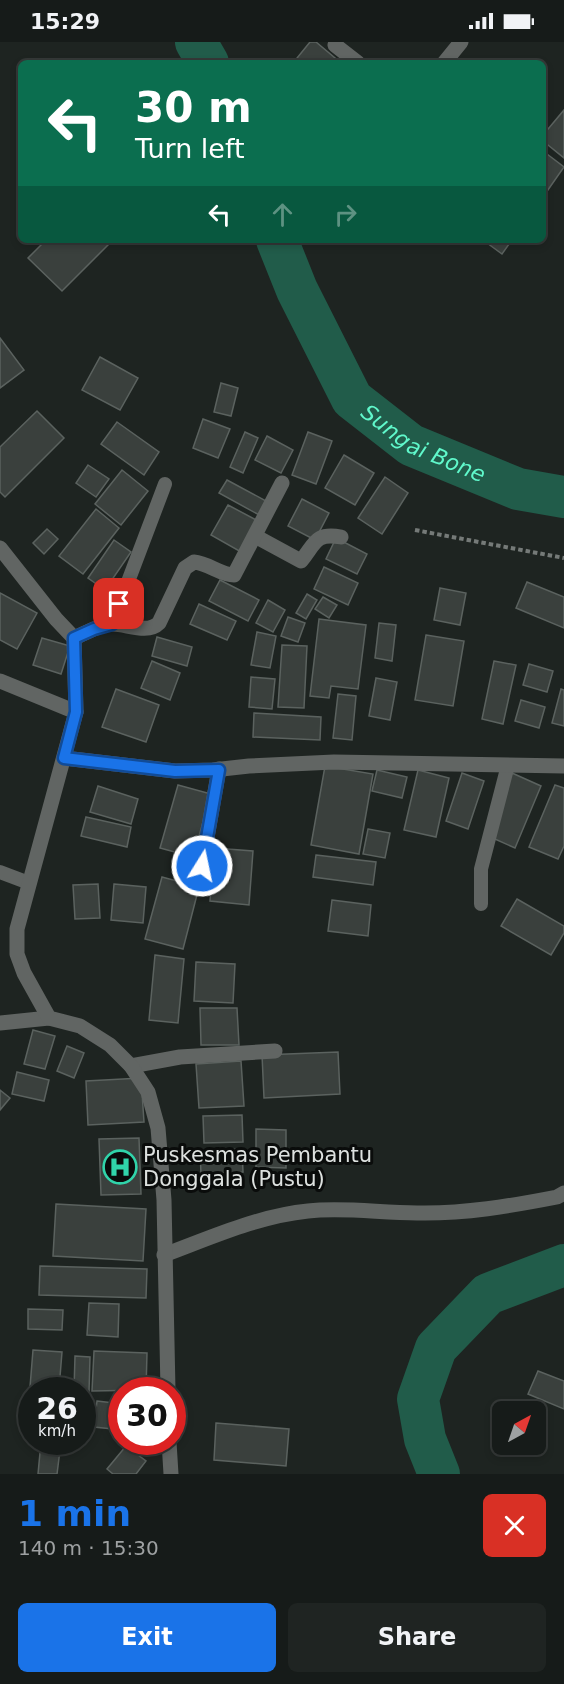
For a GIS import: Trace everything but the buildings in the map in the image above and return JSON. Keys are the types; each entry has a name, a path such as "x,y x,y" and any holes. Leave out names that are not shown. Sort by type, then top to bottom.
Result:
{"street":[{"path":"446,60 461,42"},
{"path":"335,45 354,60"},
{"path":"74,638 112,624 155,627 188,566 194,562 233,575 282,483"},
{"path":"255,536 301,561 319,538 330,535 341,537"},
{"path":"0,548 56,619 74,638 76,712 17,929 17,954 24,973 49,1018"},
{"path":"0,681 76,712"},
{"path":"64,758 175,771 334,762 564,766"},
{"path":"202,866 219,770"},
{"path":"0,1023 49,1018 80,1026 110,1045 131,1066 148,1092 158,1128 164,1200 168,1377"},
{"path":"131,1066 180,1057 275,1051"},
{"path":"164,1255 253,1223 306,1211 355,1209 417,1213 506,1207 557,1197 564,1193"},
{"path":"170,1455 171,1474"}],"lane":[{"path":"112,624 165,484"},
{"path":"481,904 481,869 508,765"},
{"path":"0,872 29,883"}],"path":[{"path":"415,530 564,558"}],"waterway":[{"name":"Sungai Bone","path":"196,42 206,60"},
{"name":"Sungai Bone","path":"278,243 297,290 352,399 411,445 518,489 564,497"},
{"name":"Sungai Bone","path":"439,1474 425,1439 418,1399 436,1348 488,1294 564,1265"}],"place":[{"name":"Puskesmas Pembantu Donggala (Pustu)","path":"120,1167"}],"route":[{"path":"119,604 112,624 74,638 76,712 64,758 175,771 219,770 202,866"}]}
